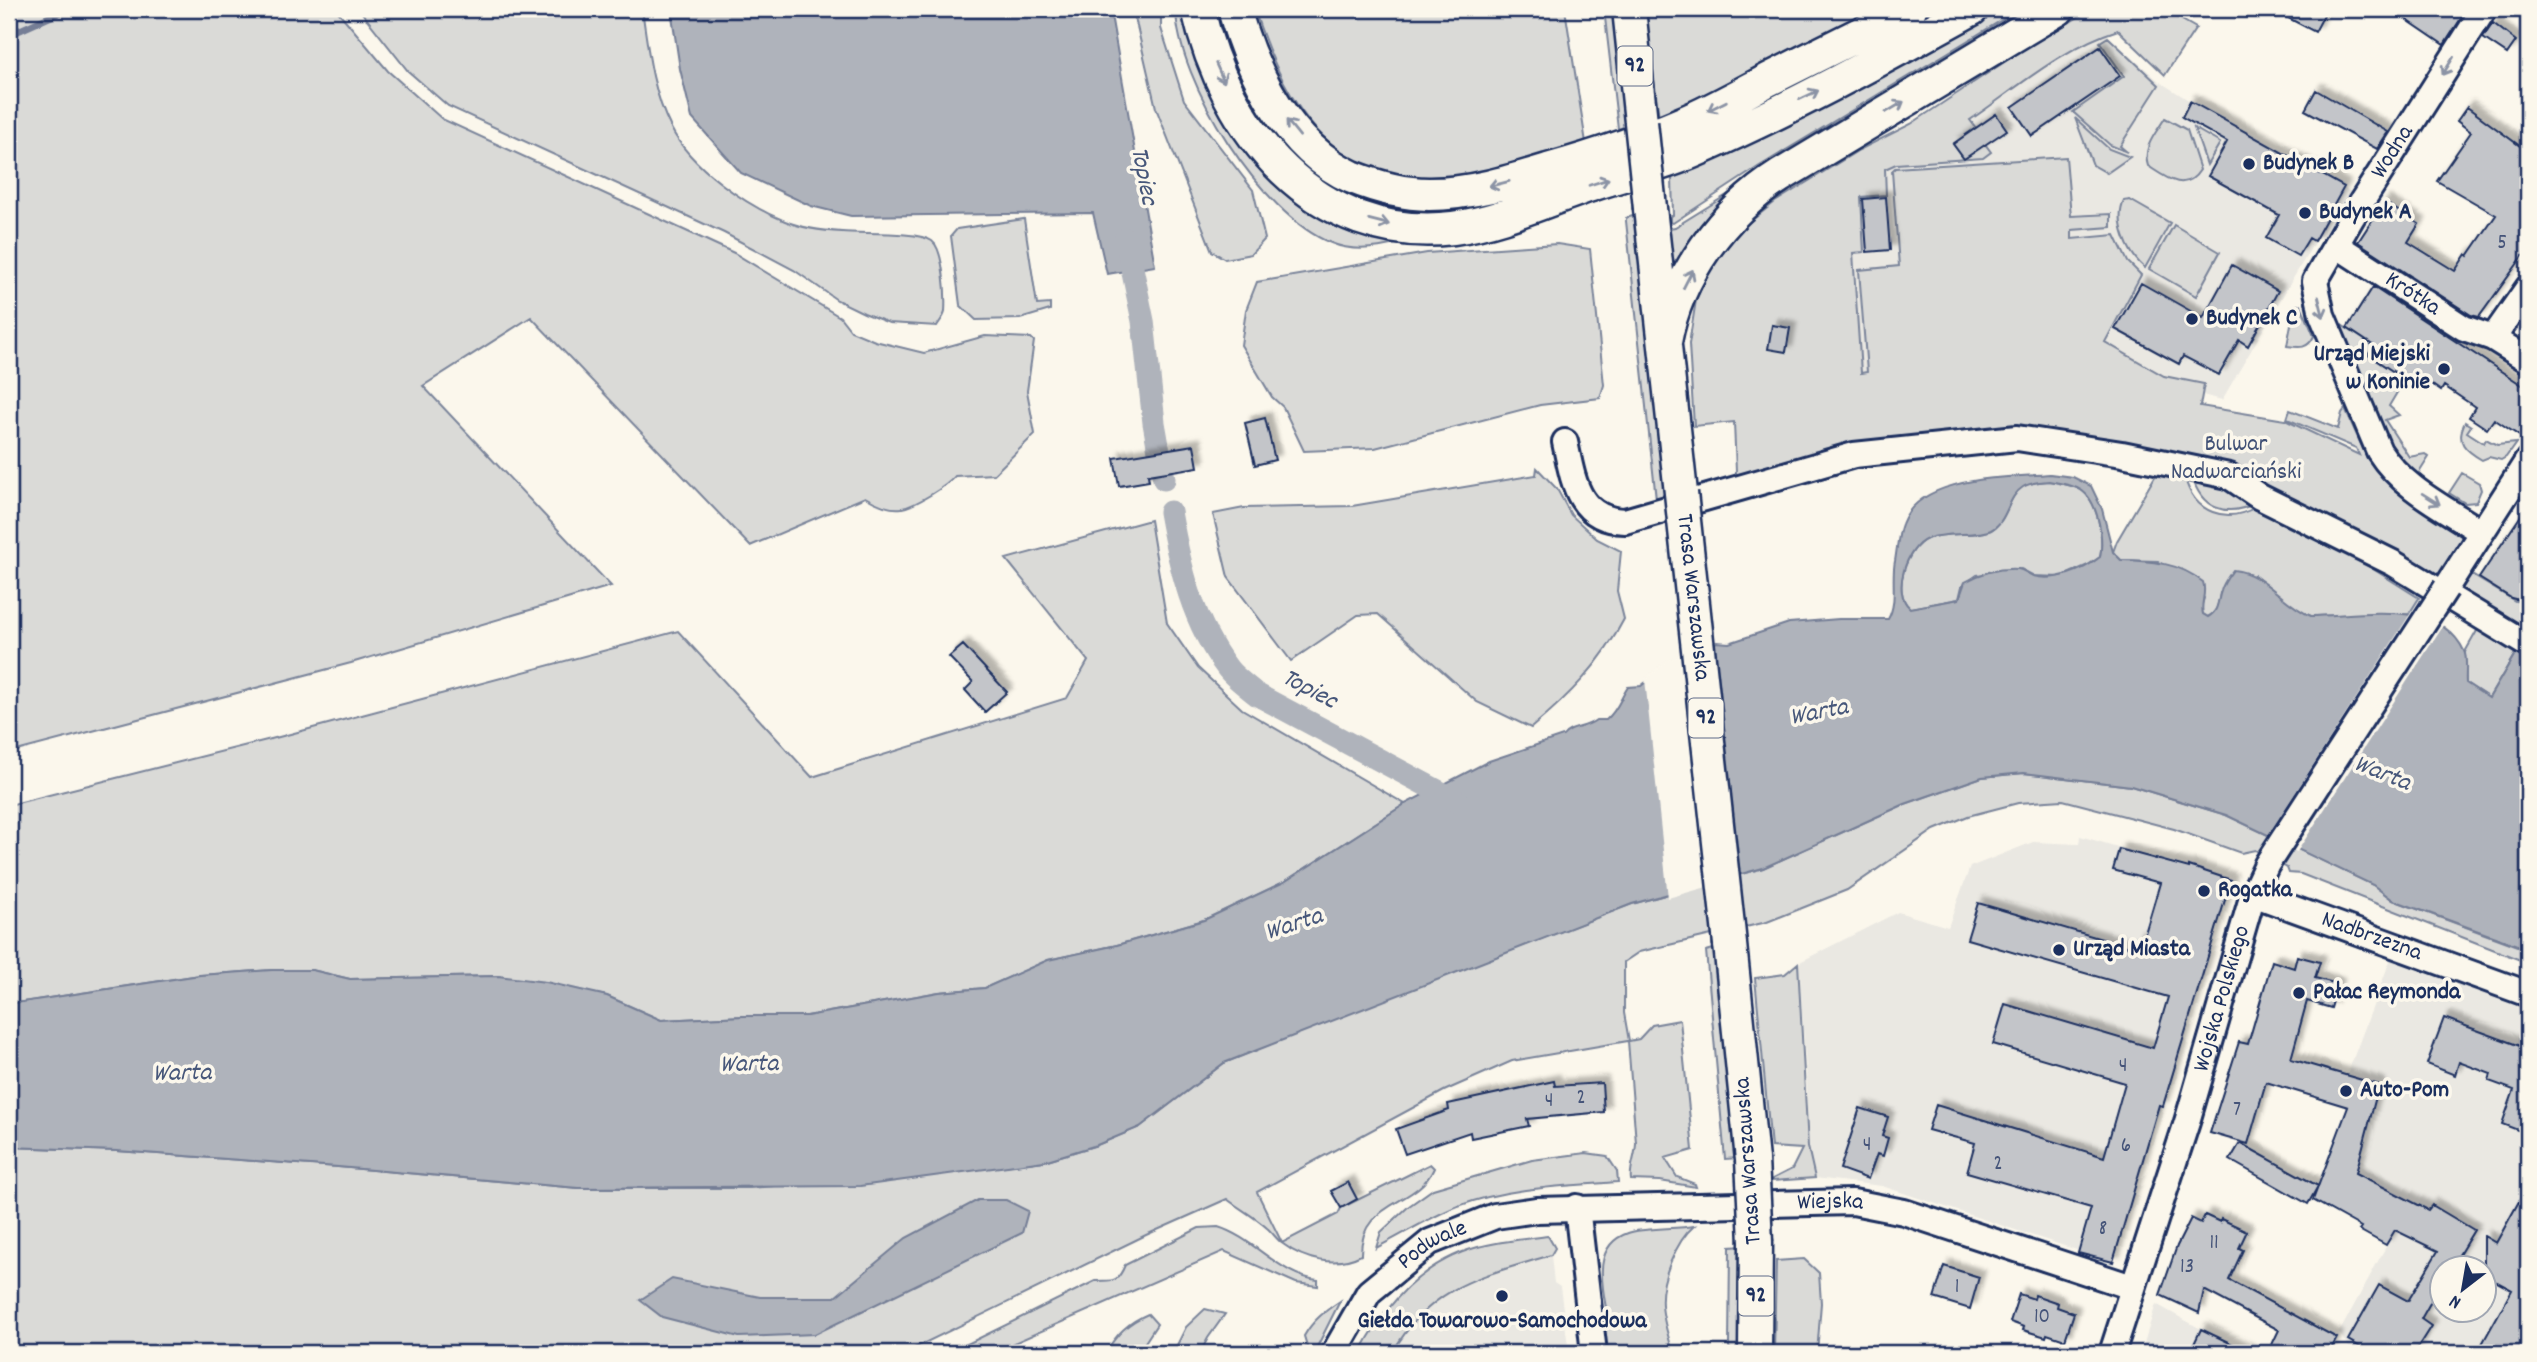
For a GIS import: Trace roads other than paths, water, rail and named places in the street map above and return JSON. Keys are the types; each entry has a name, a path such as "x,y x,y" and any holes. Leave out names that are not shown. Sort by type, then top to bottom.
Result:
{"main road":[{"path":"1198,9 1209,47 1228,92 1252,133 1282,170 1307,191 1335,208 1383,224 1424,229 1458,227 1496,218 1693,152 1859,71 1972,9"},
{"path":"1234,9 1248,51 1266,89 1289,125 1307,145 1338,169 1365,182 1401,191 1432,194 1508,182 1588,159 1684,123 1909,9"},
{"name":"Trasa Warszawska","path":"1629,9 1752,1160 1756,1242 1754,1352"},
{"path":"1665,342 1672,317 1695,265 1721,227 1755,193 2058,9"}],"street":[{"name":"Wodna","path":"2481,532 2396,475 2379,451 2322,315 2315,281 2484,9"},
{"name":"Krótka","path":"2336,245 2464,328 2493,338 2528,360"},
{"path":"2493,338 2528,288"},
{"path":"1565,442 1574,487 1583,502 1602,515 1618,521 1854,455 2017,438 2122,454 2229,476 2260,497 2393,563 2528,645"},
{"name":"Wojska Polskiego","path":"2112,1353 2190,1112 2253,894 2267,864 2528,460"},
{"name":"Nadbrzeżna","path":"2253,894 2528,994"},
{"name":"Wiejska","path":"1577,1207 1853,1202 1904,1212 2132,1287"},
{"path":"1577,1207 1594,1353"},
{"name":"Podwale","path":"1334,1353 1368,1292 1430,1242 1495,1216 1577,1207"}],"water":[{"path":"671,9 1110,9 1155,266 1107,274 1093,213 851,216 811,206 741,173 692,118 680,69"},
{"name":"Warta","path":"2050,474 2073,477 2091,486 2102,509 2113,552 2121,560 2164,564 2184,570 2203,582 2202,610 2208,617 2216,609 2223,585 2233,570 2255,577 2311,616 2396,613 2417,616 2436,623 2452,634 2464,651 2466,683 2489,698 2518,649 2528,656 2528,949 2393,900 2373,885 2226,815 2131,786 2024,773 1982,777 1905,804 1763,868 1632,904 1224,1063 1140,1127 1097,1145 1044,1161 860,1186 578,1188 117,1151 9,1147 9,1004 200,975 312,970 350,979 498,976 546,982 607,996 661,1020 807,1016 939,992 985,988 1048,960 1117,945 1204,920 1284,882 1405,804 1489,761 1563,736 1596,720 1606,720 1628,687 1641,686 1668,664 1717,642 1729,643 1789,623 1888,619 1894,598 1894,568 1900,532 1912,508 1927,496 1967,482","holes":["2049,481 2081,490 2092,502 2100,530 2100,557 2077,571 2050,578 2033,576 2018,569 1991,572 1965,582 1959,599 1910,608 1904,601 1902,581 1908,560 1920,544 1935,537 1991,530 2001,521 2018,491 2029,484"]},
{"path":"978,1200 1006,1200 1028,1211 1022,1233 815,1334 739,1337 662,1317 640,1300 672,1279 760,1297 835,1297 906,1238"}],"waterway":[{"path":"9,35 67,9"},
{"name":"Topiec","path":"1126,239 1143,321 1154,423 1164,479"},
{"name":"Topiec","path":"1170,512 1178,554 1197,614 1216,651 1234,676 1256,694 1462,804"}],"place":[{"name":"Budynek B","path":"2249,164"},
{"name":"Budynek A","path":"2305,213"},
{"name":"Budynek C","path":"2192,319"},
{"name":"Urząd Miejski w Koninie","path":"2444,369"},
{"name":"Rogatka","path":"2204,891"},
{"name":"Urząd Miasta","path":"2059,950"},
{"name":"Pałac Reymonda","path":"2299,993"},
{"name":"Auto-Pom","path":"2346,1091"},
{"name":"Giełda Towarowo-Samochodowa","path":"1502,1296"}],"park label":[{"name":"Bulwar Nadwarciański","path":"2236,459"}]}
